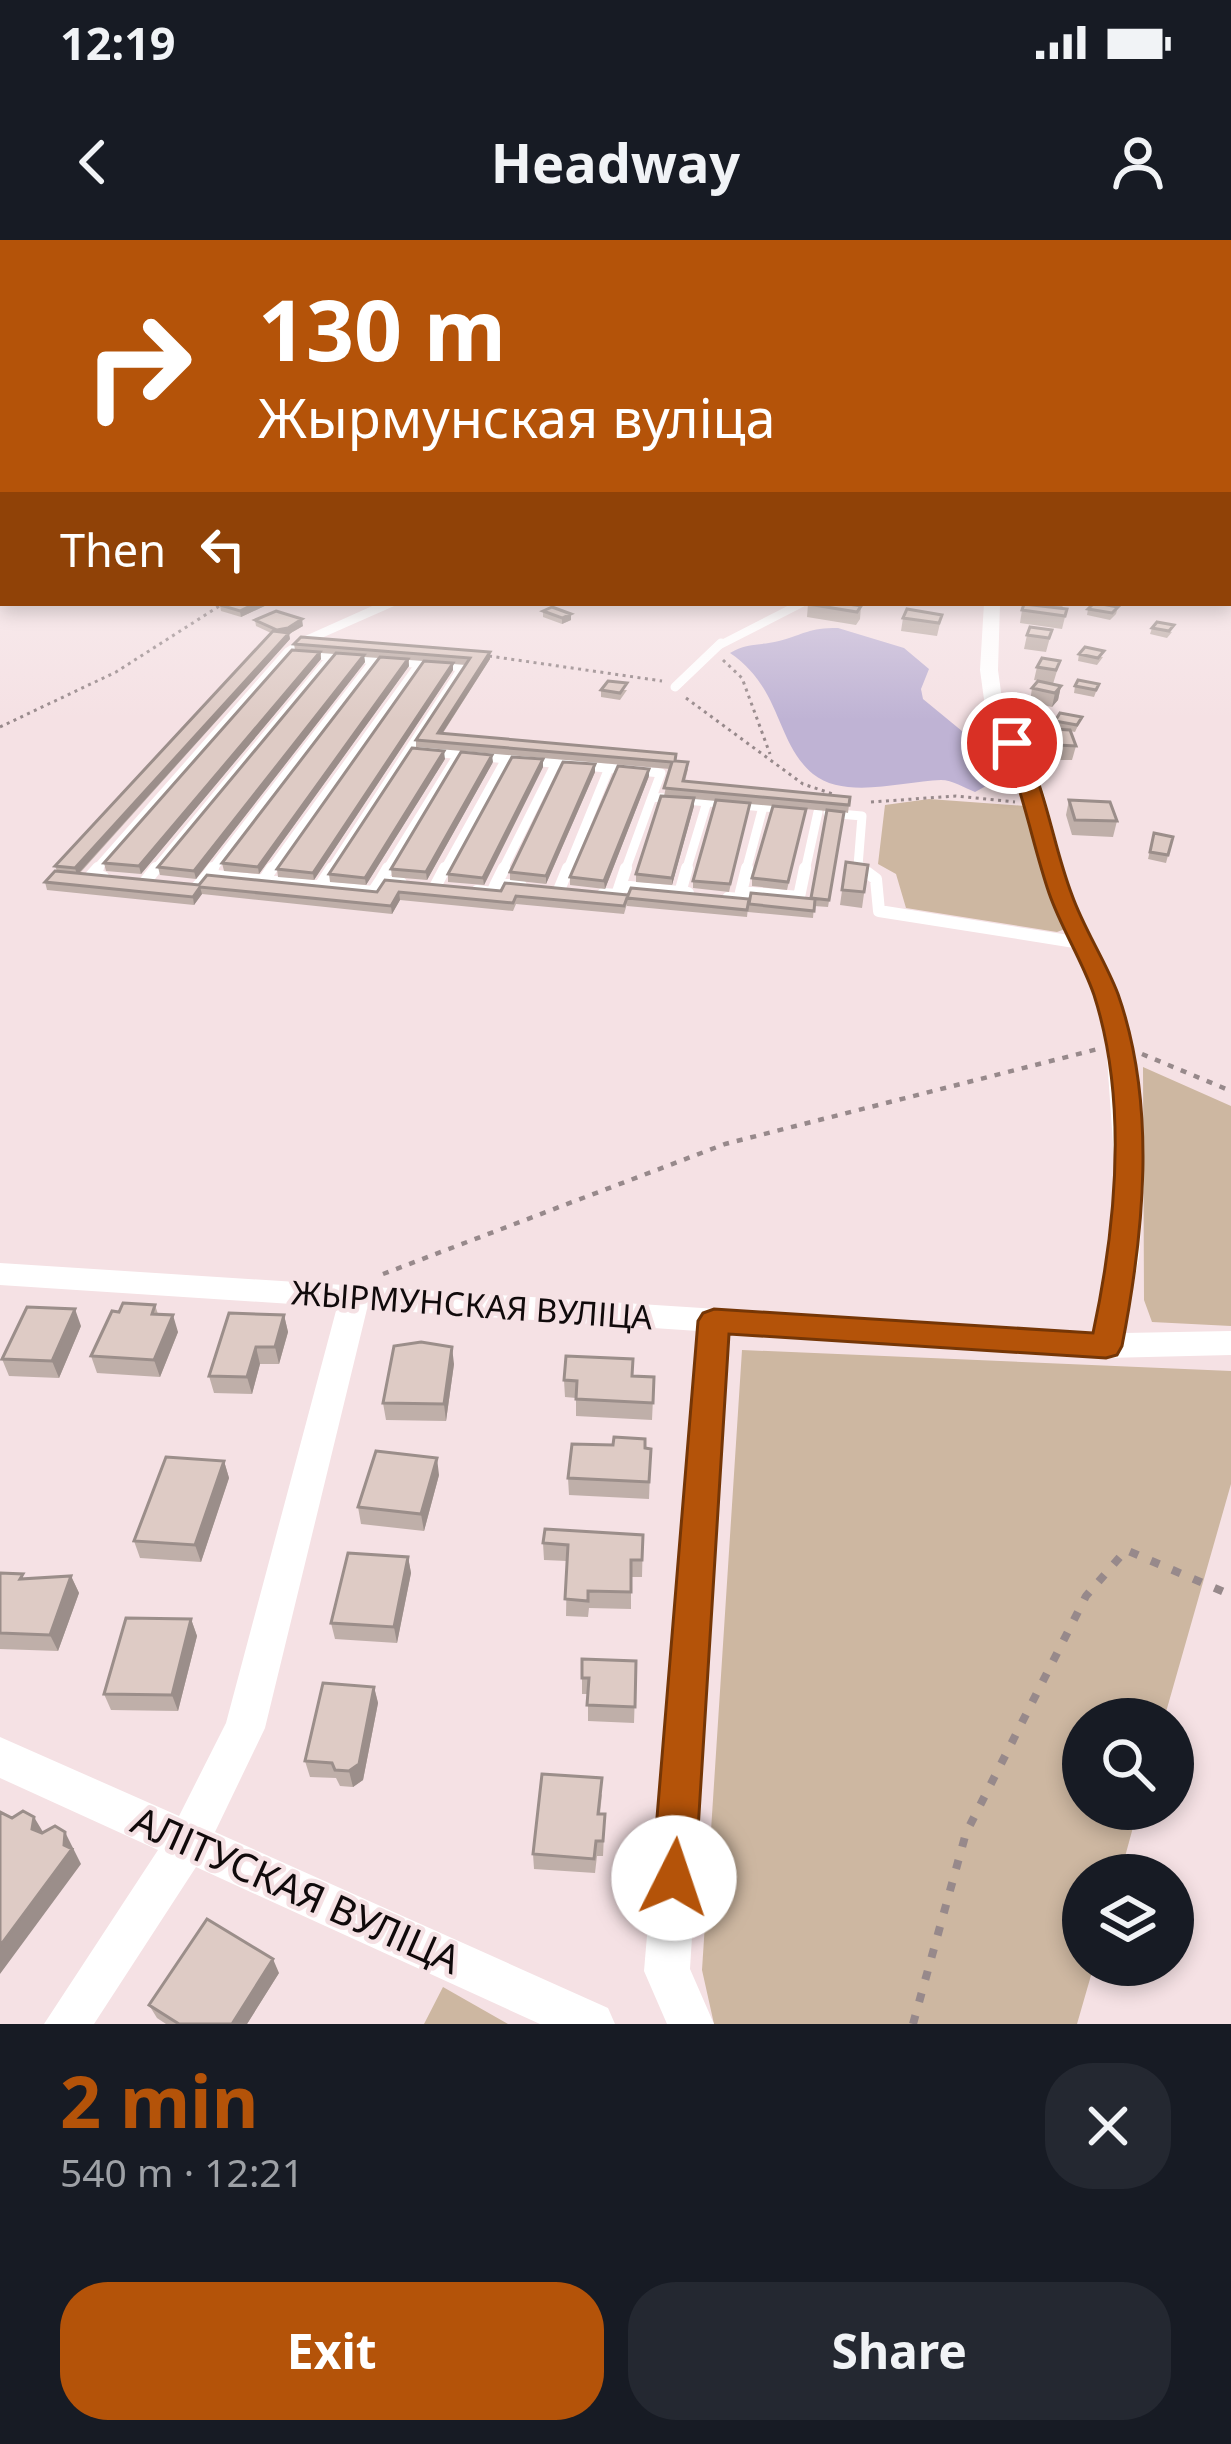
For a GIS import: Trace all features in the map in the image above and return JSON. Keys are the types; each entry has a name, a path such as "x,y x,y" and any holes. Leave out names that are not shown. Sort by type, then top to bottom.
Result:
{"street":[{"path":"310,638 386,606"},
{"path":"992,606 991,698 1037,805 1060,894 1105,992 1119,1043 1130,1187 1124,1258 1106,1346"},
{"name":"ЖЫРМУНСКАЯ ВУЛІЦА","path":"0,1274 1106,1346 1231,1343"},
{"path":"67,2024 188,1842 245,1728 355,1296"},
{"path":"691,2024 667,1971 714,1321"},
{"name":"АЛІТУСКАЯ ВУЛІЦА","path":"0,1757 592,2024"}],"lane":[{"path":"675,687 704,654 722,642 764,626 797,606"},
{"path":"110,878 92,876 288,652 310,638"},
{"path":"288,652 463,667 320,886"},
{"path":"146,882 332,656"},
{"path":"181,885 199,887 375,660"},
{"path":"264,880 420,664"},
{"path":"409,751 662,773 617,895 598,893"},
{"path":"208,875 374,892 458,755"},
{"path":"435,886 506,759"},
{"path":"381,880 492,893 556,764"},
{"path":"559,890 609,768"},
{"path":"652,797 818,812 861,809 858,866 876,879 879,910 1081,943"},
{"path":"680,892 707,802"},
{"path":"720,897 740,899 764,807"},
{"path":"741,892 800,897 818,812"},
{"path":"128,880 163,883"},
{"path":"496,884 578,892"},
{"path":"620,886 700,895"}],"path":[{"path":"0,727 74,694 191,628 220,606"},
{"path":"722,642 723,661 742,678 755,724 772,758"},
{"path":"484,655 626,673 675,687 802,784 861,809 956,796 1037,805"},
{"path":"355,1296 379,1276 400,1267 725,1144 1119,1043 1231,1091"},
{"path":"913,2024 966,1834 1086,1596 1126,1550 1231,1595"}],"shaded area":[{"path":"838,628 904,648 929,669 921,689 923,699 1002,764 999,779 975,792 941,780 858,788 826,782 813,774 791,747 760,682 730,653 813,630"},
{"path":"929,799 1025,806 1068,928 1057,932 906,908 896,874 878,864 885,805"},
{"path":"1143,1067 1231,1106 1231,1326 1152,1322 1144,1300"},
{"path":"742,1350 1231,1371 1231,1484 1170,1698 1062,1698 1062,1830 1132,1830 1126,1854 1062,1854 1062,1986 1088,1986 1077,2024 714,2024 702,1970"},
{"path":"443,1987 508,2024 424,2024"}],"building":[{"path":"820,606 861,606 857,612"},
{"path":"1023,606 1067,609 1065,616 1022,610"},
{"path":"1091,606 1118,607 1112,613 1088,609"},
{"path":"552,607 571,614 562,618 543,611"},
{"path":"907,609 942,615 939,623 903,618"},
{"path":"276,611 302,619 277,630 255,620"},
{"path":"1157,622 1174,625 1169,631 1152,628"},
{"path":"1030,627 1052,630 1049,638 1027,635"},
{"path":"273,631 289,633 75,868 55,866"},
{"path":"301,637 490,652 438,733 676,754 675,761 688,762 683,781 850,797 849,805 664,788 672,762 416,740 470,658 294,644"},
{"path":"1085,647 1104,651 1098,658 1079,654"},
{"path":"292,650 320,652 139,866 104,863"},
{"path":"336,653 364,655 194,871 158,867"},
{"path":"380,657 408,659 258,867 222,863"},
{"path":"1042,658 1060,661 1056,670 1037,667"},
{"path":"424,661 453,663 313,873 277,869"},
{"path":"1078,680 1099,684 1096,690 1075,686"},
{"path":"608,681 627,683 620,693 601,690"},
{"path":"1038,681 1061,686 1055,693 1032,688"},
{"path":"1060,713 1082,717 1077,725 1055,721"},
{"path":"1052,729 1070,730 1076,746 1057,745"},
{"path":"412,748 444,751 365,878 329,874"},
{"path":"461,752 492,755 426,872 391,869"},
{"path":"512,757 543,759 483,878 448,874"},
{"path":"563,762 595,764 546,876 510,872"},
{"path":"618,766 649,769 604,881 570,877"},
{"path":"661,796 694,798 672,878 636,874"},
{"path":"716,800 750,803 730,884 693,881"},
{"path":"1069,800 1110,802 1117,821 1075,820"},
{"path":"773,806 806,809 788,882 752,878"},
{"path":"827,810 844,812 829,900 811,898"},
{"path":"1154,833 1173,837 1168,855 1150,852"},
{"path":"846,862 868,865 864,892 842,890"},
{"path":"55,871 199,885 207,875 377,892 385,880 501,891 505,883 628,895 624,906 516,896 513,903 399,892 391,906 200,887 193,897 45,882"},
{"path":"631,888 749,899 747,910 627,898"},
{"path":"751,893 815,899 814,911 749,904"},
{"path":"123,1303 155,1305 152,1314 173,1315 154,1360 91,1356 112,1311 119,1312"},
{"path":"27,1307 75,1309 52,1361 2,1359"},
{"path":"229,1313 284,1315 275,1347 256,1347 247,1377 209,1376"},
{"path":"421,1342 452,1347 444,1404 383,1403 394,1346"},
{"path":"566,1356 633,1359 632,1376 654,1377 653,1403 576,1399 577,1381 564,1380"},
{"path":"614,1437 645,1439 645,1448 651,1449 649,1482 568,1478 572,1444 613,1445"},
{"path":"376,1451 437,1458 421,1514 358,1507"},
{"path":"166,1457 224,1461 195,1545 134,1541"},
{"path":"545,1529 643,1535 642,1560 631,1560 631,1592 588,1591 588,1601 565,1599 568,1545 543,1543"},
{"path":"348,1553 408,1557 394,1627 331,1623"},
{"path":"0,1573 23,1574 20,1579 71,1576 50,1635 0,1633"},
{"path":"126,1618 191,1619 172,1695 104,1694"},
{"path":"582,1659 636,1661 635,1707 587,1705 589,1678 582,1678"},
{"path":"323,1683 374,1687 359,1764 349,1771 335,1770 332,1763 305,1761"},
{"path":"542,1774 602,1778 598,1814 605,1814 603,1841 596,1841 594,1859 533,1854"},
{"path":"23,1811 34,1817 32,1829 42,1833 55,1826 65,1832 64,1845 72,1849 0,1946 0,1812 12,1818"},
{"path":"207,1919 273,1959 232,2024 179,2024 149,2005"}],"route":[{"path":"674,1878 714,1321 1106,1346 1124,1258 1130,1187 1119,1043 1105,992 1060,894 1033,790 1012,743"}]}
